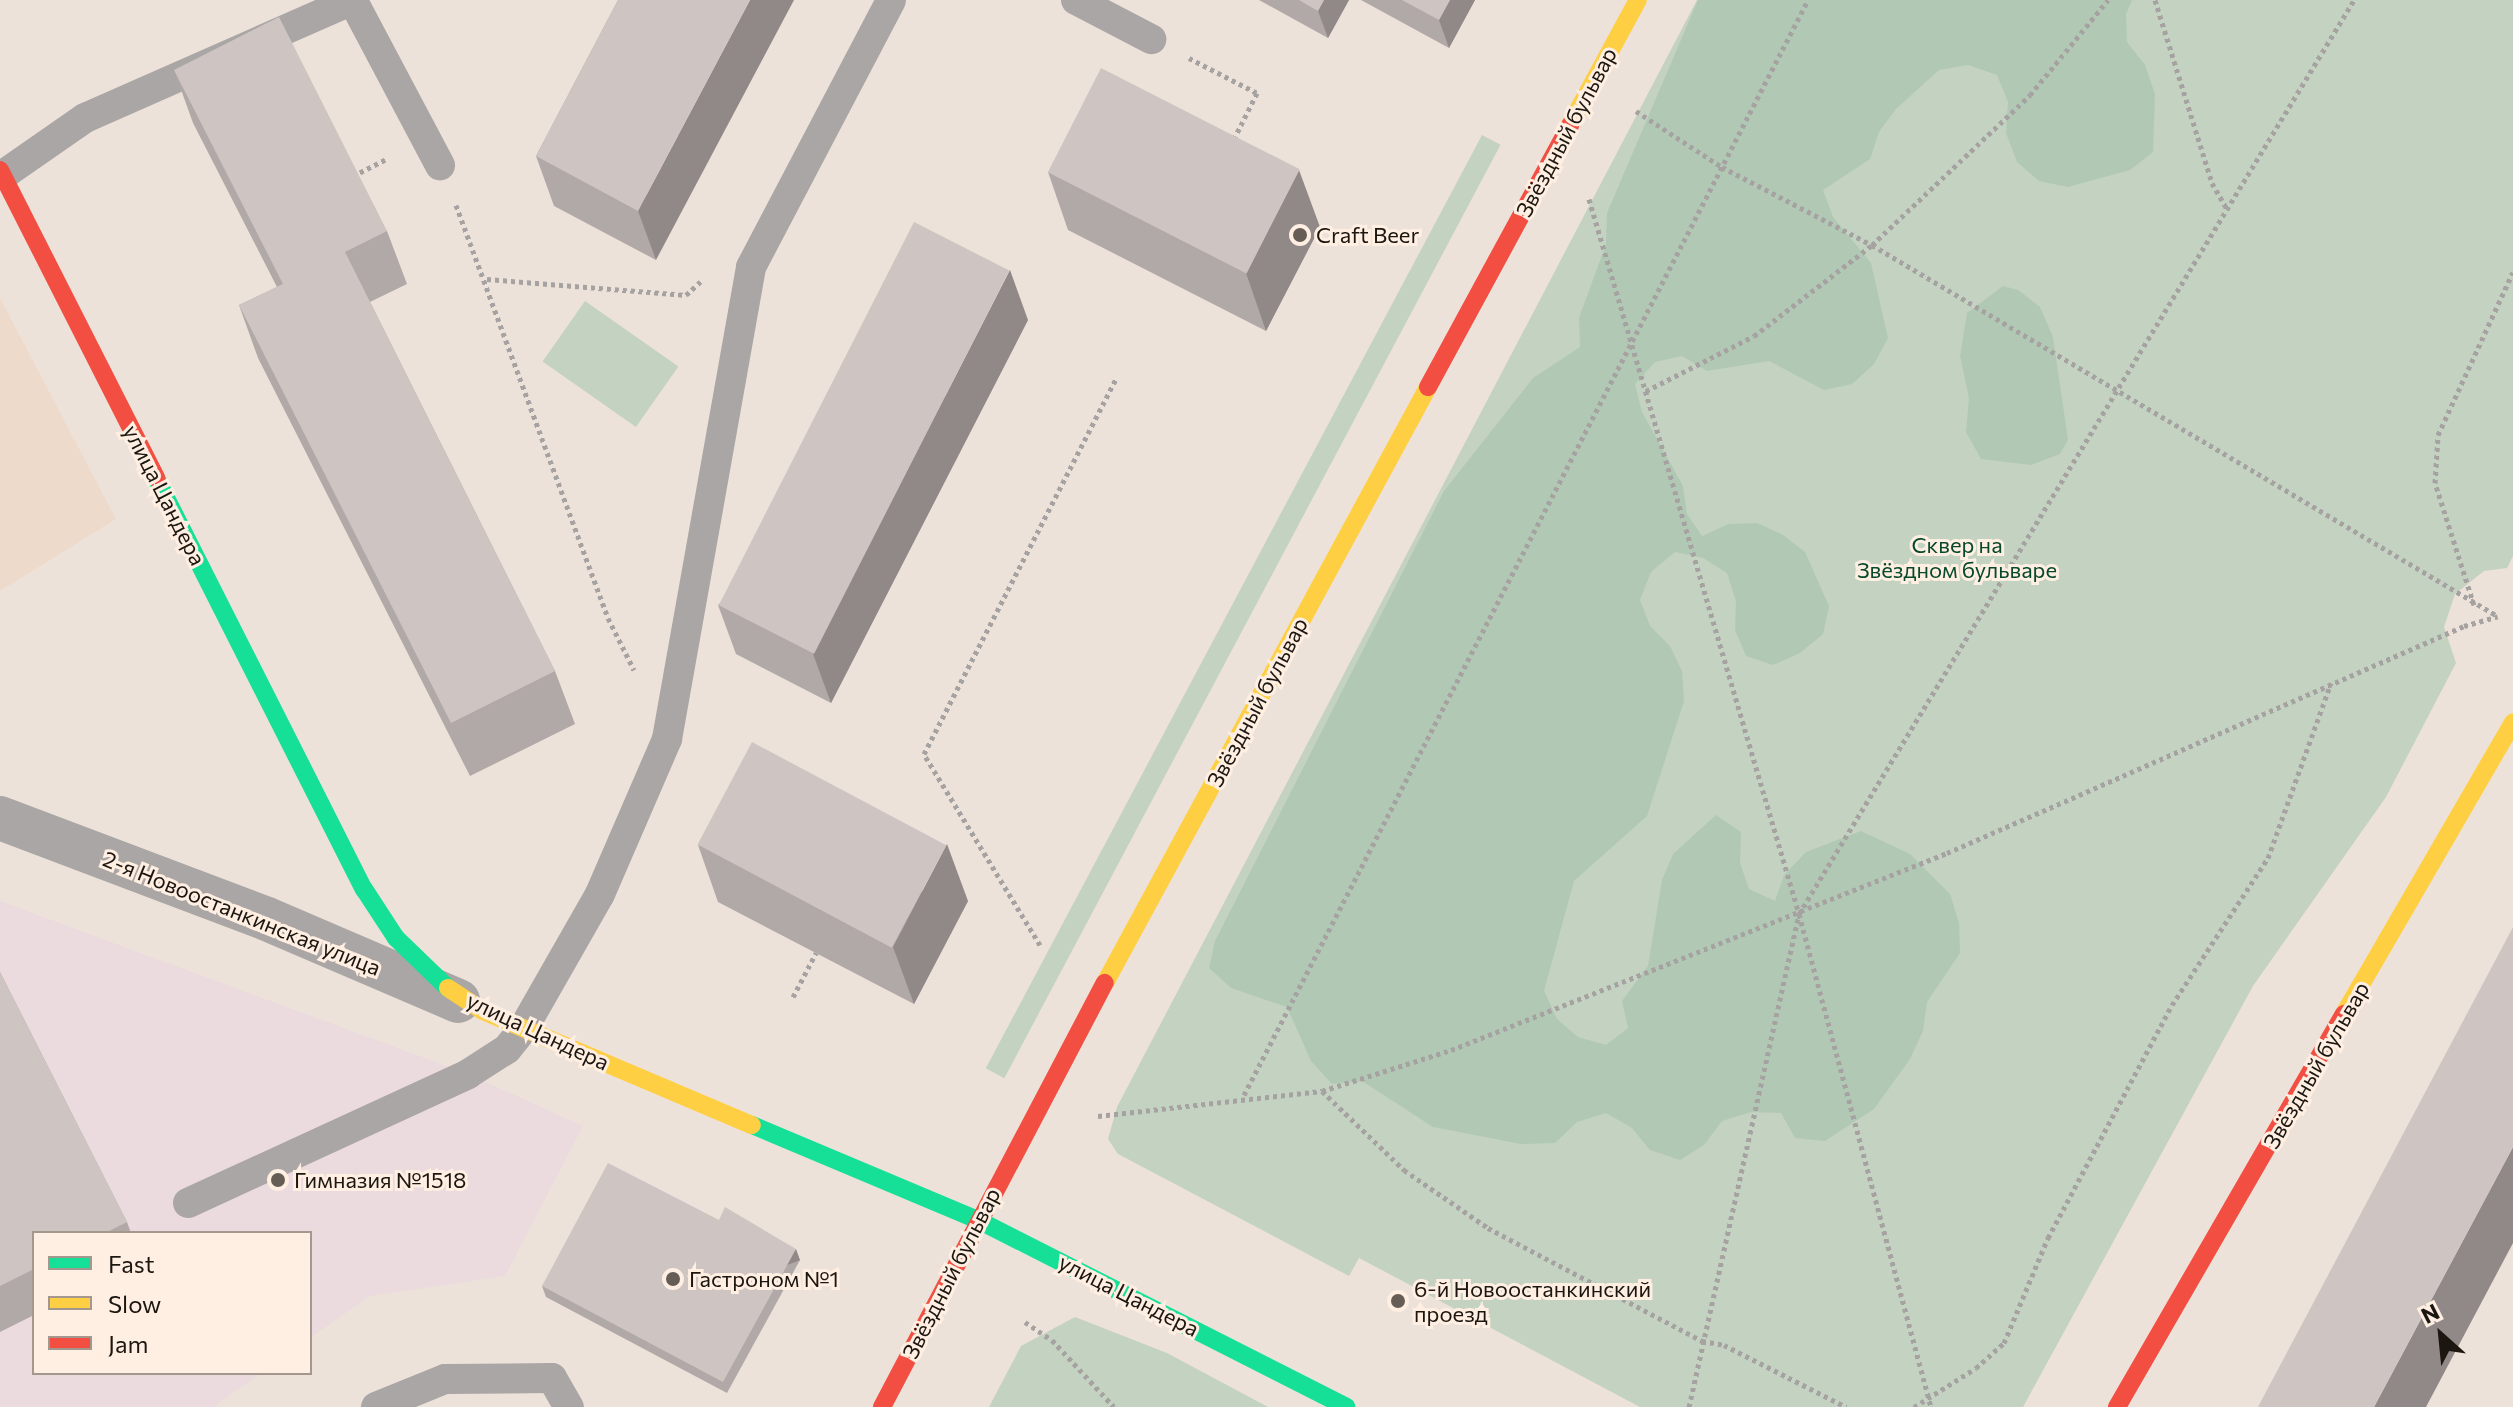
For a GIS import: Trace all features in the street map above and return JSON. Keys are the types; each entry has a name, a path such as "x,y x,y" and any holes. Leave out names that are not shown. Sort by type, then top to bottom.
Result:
{"street":[{"name":"Звёздный бульвар","path":"882,1407 978,1220 1638,0"},
{"name":"улица Цандера","path":"1,173 364,889 396,938 434,978 483,1011 523,1029 978,1220 1346,1407"},
{"name":"Звёздный бульвар","path":"2117,1407 2513,722"},
{"name":"2-я Новоостанкинская улица","path":"0,818 267,919 483,1011"}],"lane":[{"path":"1,173 85,118 352,0 440,165"},
{"path":"188,1203 468,1074 507,1049 523,1029 600,894 667,739 751,267 891,0"},
{"path":"1076,0 1151,39"},
{"path":"376,1407 445,1379 460,1378 552,1378 569,1407"}],"path":[{"path":"1243,1096 1808,0"},
{"path":"1646,391 1754,336 1872,245 2030,95 2108,0"},
{"path":"2155,0 2212,183 2228,212"},
{"path":"1689,1407 1799,914 2119,394 2354,0"},
{"path":"1151,39 1257,93 1230,147"},
{"path":"1098,1116 1243,1096 1322,1091 1451,1050 1799,914 2331,683 2498,616 2474,606 2200,437 2119,394 1872,245 1722,167 1635,111"},
{"path":"440,165 487,279 608,618 667,739"},
{"path":"1589,198 1799,914 1931,1407"},
{"path":"2474,606 2435,483 2438,435 2513,272"},
{"path":"487,279 686,295 707,276"},
{"path":"1040,945 924,754 1116,379"},
{"path":"1914,1407 2004,1343 2048,1238 2172,1005 2268,858 2331,683"},
{"path":"793,997 816,953"},
{"path":"1322,1091 1404,1170 1488,1228 1702,1341 1724,1345 1846,1407"},
{"path":"1025,1322 1052,1340 1114,1407"}],"shaded area":[{"path":"0,298 116,519 0,591"},
{"name":"Гимназия №1518","path":"0,901 468,1074 583,1126 505,1276 370,1296 312,1337 312,1231 32,1231 32,1375 258,1375 213,1407 0,1407"}],"green space":[{"name":"Сквер на Звёздном бульваре","path":"1697,0 2513,0 2513,556 2507,568 2484,571 2455,594 2444,627 2456,663 2386,797 2253,986 2023,1407 1640,1407 1359,1258 1349,1276 1118,1154 1108,1139 1117,1107"},
{"path":"1698,0 2132,0 2126,14 2127,42 2145,65 2155,94 2153,152 2130,170 2068,187 2039,181 2017,162 2006,133 2008,102 1997,75 1968,65 1939,70 1896,109 1879,132 1870,159 1823,190 1833,217 1871,263 1888,338 1874,364 1852,384 1824,390 1769,361 1707,371 1682,356 1655,362 1635,384 1642,412 1683,486 1687,514 1702,536 1729,524 1757,523 1783,535 1805,552 1829,606 1823,634 1800,653 1773,665 1746,656 1735,630 1736,601 1727,573 1703,558 1675,552 1651,572 1640,600 1650,626 1670,646 1682,671 1684,701 1647,816 1574,881 1544,991 1557,1019 1578,1037 1606,1045 1628,1028 1622,1001 1648,966 1662,880 1673,854 1716,815 1741,832 1740,863 1749,889 1775,901 1784,875 1806,852 1861,831 1910,854 1950,894 1959,923 1960,953 1927,1002 1923,1031 1910,1059 1874,1109 1825,1141 1795,1138 1781,1113 1751,1112 1722,1121 1704,1145 1680,1160 1650,1150 1632,1128 1606,1113 1577,1122 1555,1143 1521,1144 1433,1127 1362,1081 1332,1084 1311,1061 1287,1007 1231,988 1209,968 1215,941 1444,491 1533,378 1580,347 1579,318 1606,244 1607,213"},
{"path":"1482,135 1501,145 1004,1078 986,1068"},
{"path":"2003,286 2018,290 2040,307 2053,337 2068,440 2060,454 2031,465 1981,459 1966,432 1969,398 1960,356 1967,313"},
{"path":"585,301 678,366 636,427 543,362"},
{"path":"1075,1317 1167,1353 1268,1407 989,1407 1021,1346"}],"building":[{"path":"618,0 750,0 638,211 536,156"},
{"path":"1299,0 1324,0 1318,11"},
{"path":"1402,0 1450,0 1439,20"},
{"path":"279,17 387,231 345,252 555,671 451,723 239,305 283,284 174,70"},
{"path":"1101,68 1300,169 1247,273 1048,172"},
{"path":"914,222 1009,271 814,654 719,605"},
{"path":"752,742 946,845 892,948 698,844"},
{"path":"2513,927 2513,1147 2374,1407 2258,1407"},
{"path":"0,972 127,1222 109,1231 32,1231 32,1270 0,1286"},
{"name":"Гастроном №1","path":"608,1163 719,1220 725,1207 796,1249 723,1382 542,1286"}],"traffic: fast":[{"path":"156,478 364,889 396,938 448,988"},
{"path":"752,1125 978,1220 1346,1407"}],"traffic: slow":[{"path":"1570,125 1638,0"},
{"path":"1105,983 1428,387"},
{"path":"2344,1014 2513,722"},
{"path":"448,988 483,1011 752,1125"}],"traffic: jam":[{"path":"1428,387 1570,125"},
{"path":"0,170 156,478"},
{"path":"882,1407 1105,983"},
{"path":"2117,1407 2344,1014"}],"place":[{"name":"Craft Beer","path":"1300,235"},
{"name":"Гимназия №1518","path":"278,1180"},
{"name":"Гастроном №1","path":"673,1279"},
{"name":"6-й Новоостанкинский проезд","path":"1398,1301"}]}
